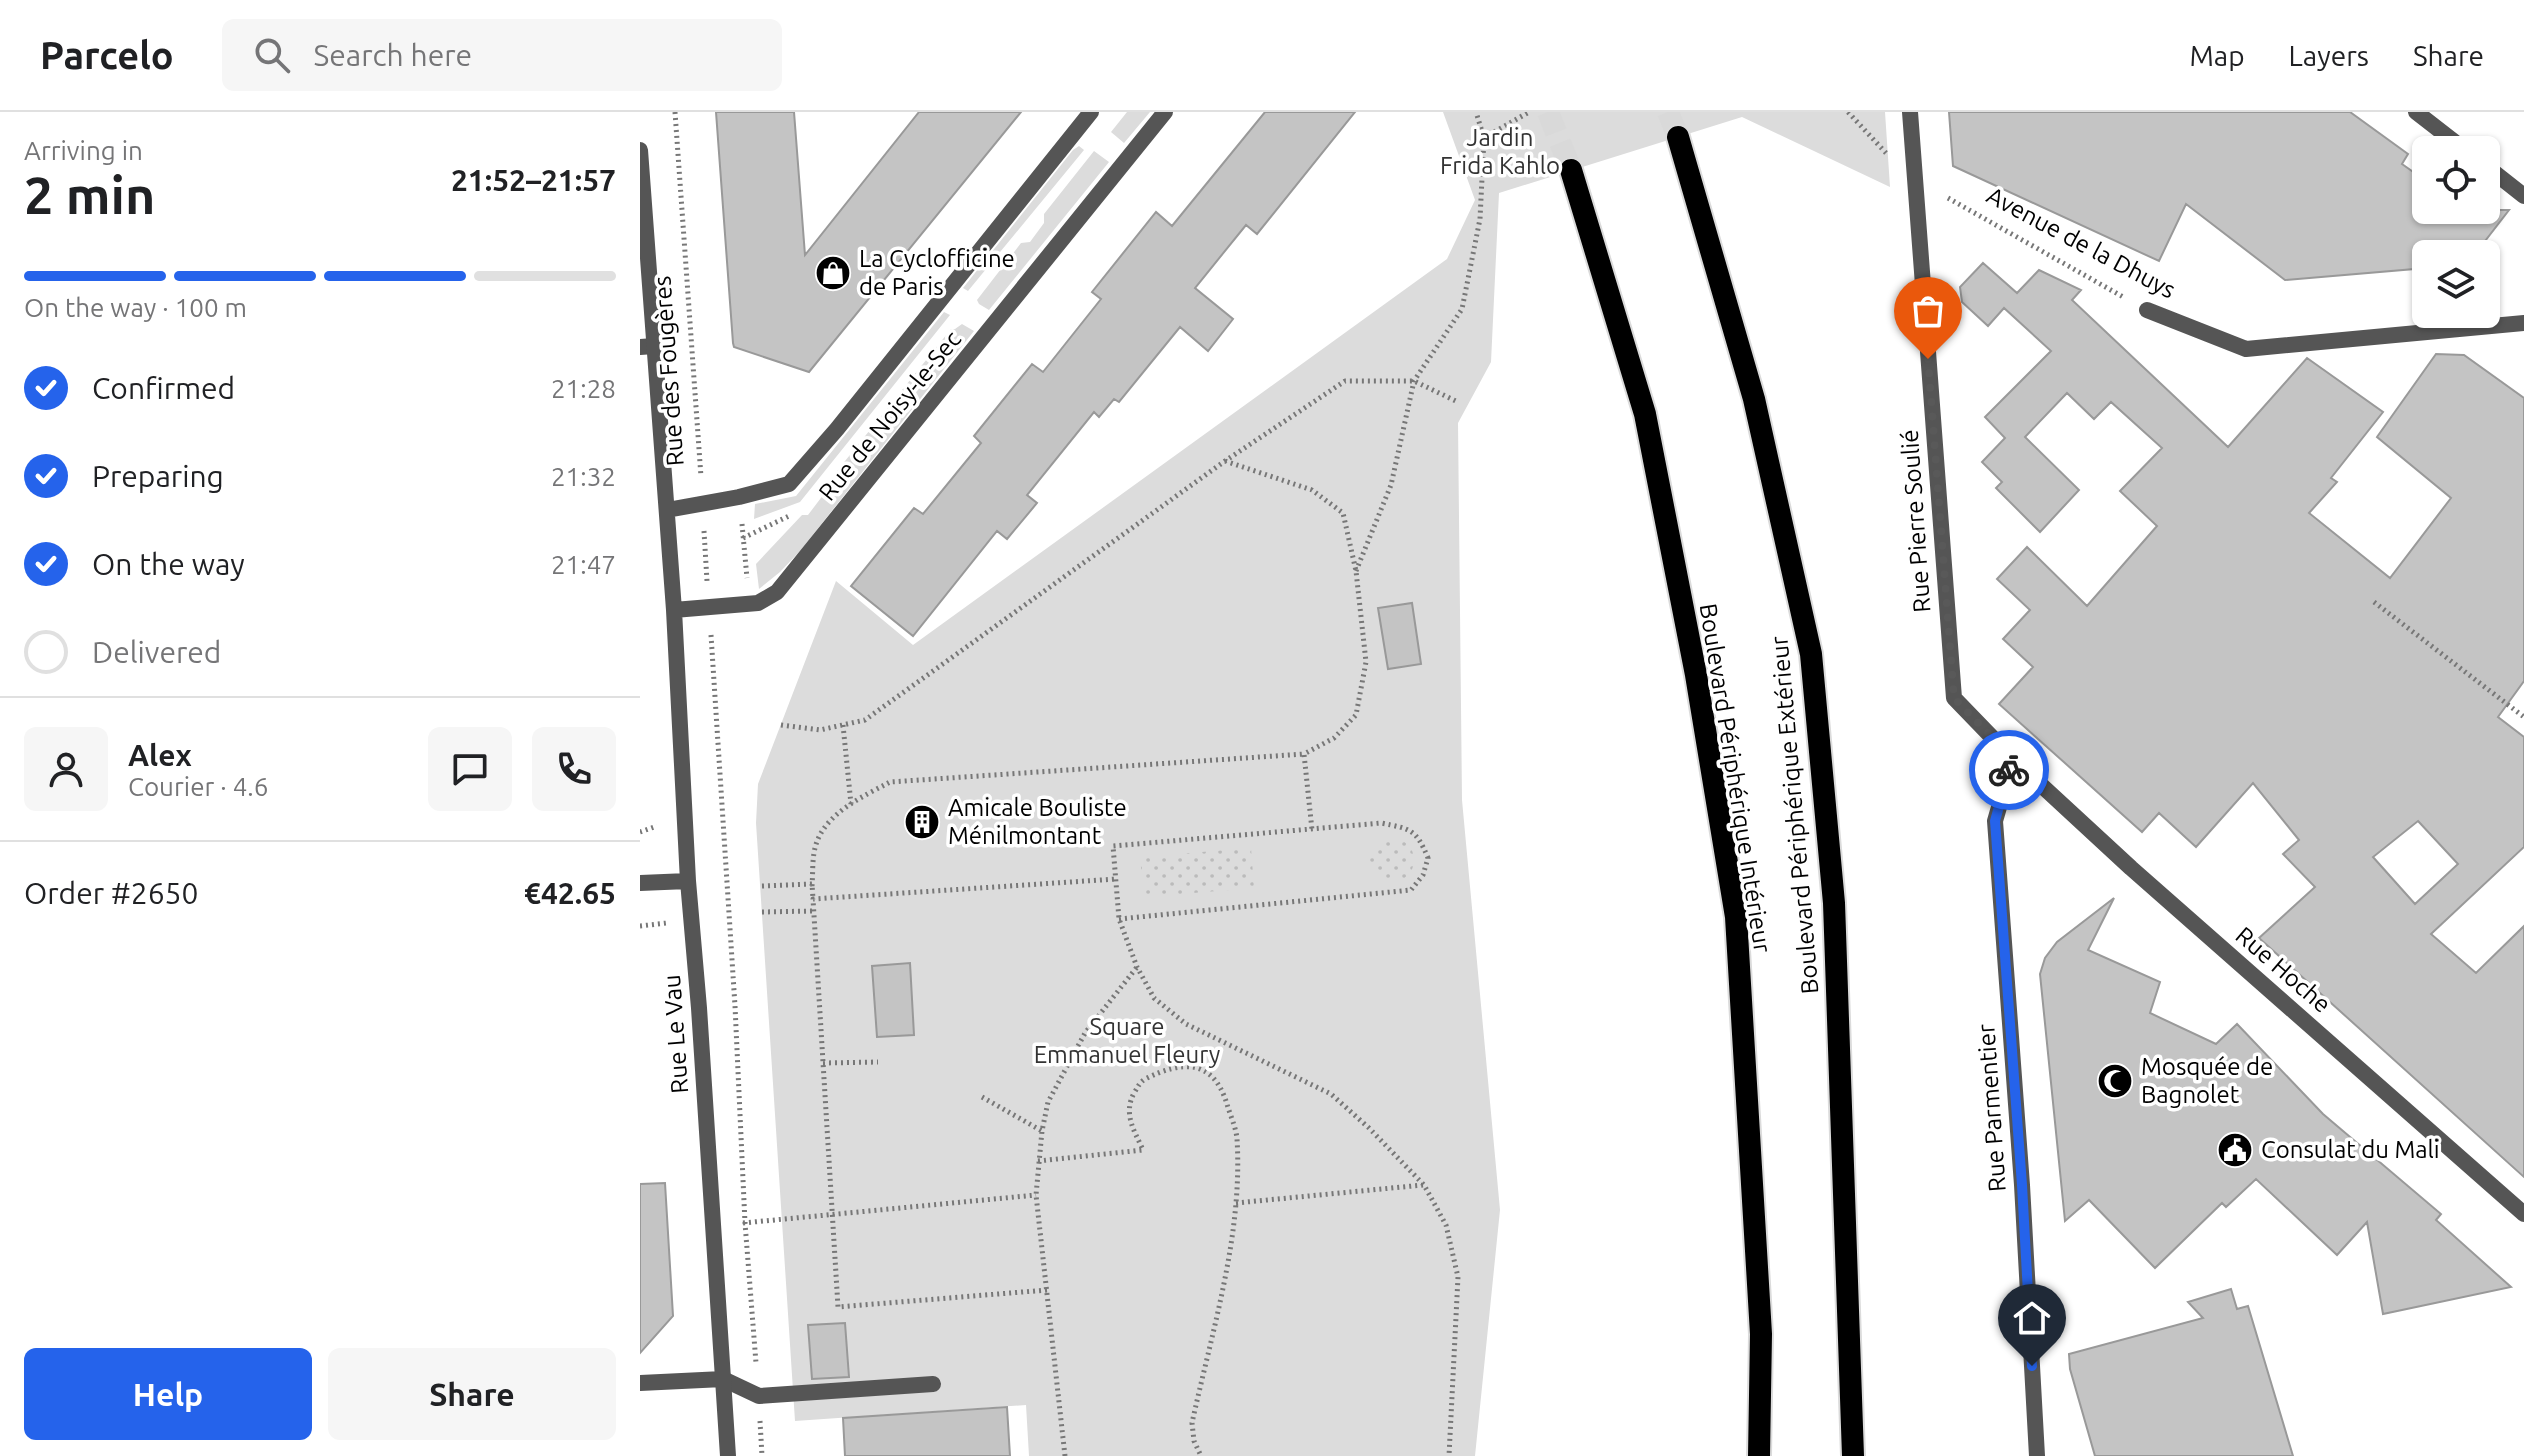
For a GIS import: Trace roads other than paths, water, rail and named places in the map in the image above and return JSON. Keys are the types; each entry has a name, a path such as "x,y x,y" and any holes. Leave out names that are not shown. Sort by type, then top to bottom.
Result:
{"highway":[{"name":"Boulevard Périphérique Extérieur","path":"1678,137 1754,399 1811,654 1834,903 1853,1456"},
{"name":"Boulevard Périphérique Intérieur","path":"1571,170 1645,414 1696,675 1736,917 1761,1334 1759,1456"}],"street":[{"name":"Rue de Noisy-le-Sec","path":"667,510 789,484 837,429 1091,112"},
{"name":"Rue de Noisy-le-Sec","path":"674,610 758,603 777,592 1165,112"},
{"name":"Rue Pierre Soulié","path":"1910,112 1954,698 2013,759"},
{"path":"2416,112 2447,136"},
{"name":"Rue des Fougères","path":"640,150 647,346 667,510 674,610"},
{"path":"2500,177 2524,196"},
{"name":"Avenue de la Dhuys","path":"2147,310 2246,349 2524,323"},
{"name":"Rue Le Vau","path":"674,610 688,881 728,1456"},
{"name":"Rue Hoche","path":"2013,759 2131,868 2524,1214"},
{"name":"Rue Parmentier","path":"2013,759 1995,821 2021,1170 2037,1456"},
{"path":"640,883 688,881"},
{"path":"640,1383 723,1379 759,1396 933,1384"}],"tunnel":[{"path":"1548,112 1571,170"},
{"path":"1668,112 1678,137"}],"place":[{"name":"La Cyclofficine de Paris","path":"833,273"},
{"name":"Amicale Bouliste Ménilmontant","path":"922,822"},
{"name":"Mosquée de Bagnolet","path":"2115,1081"},
{"name":"Consulat du Mali","path":"2235,1150"}],"park label":[{"name":"Jardin Frida Kahlo","path":"1500,152"},
{"name":"Square Emmanuel Fleury","path":"1127,1041"}]}
